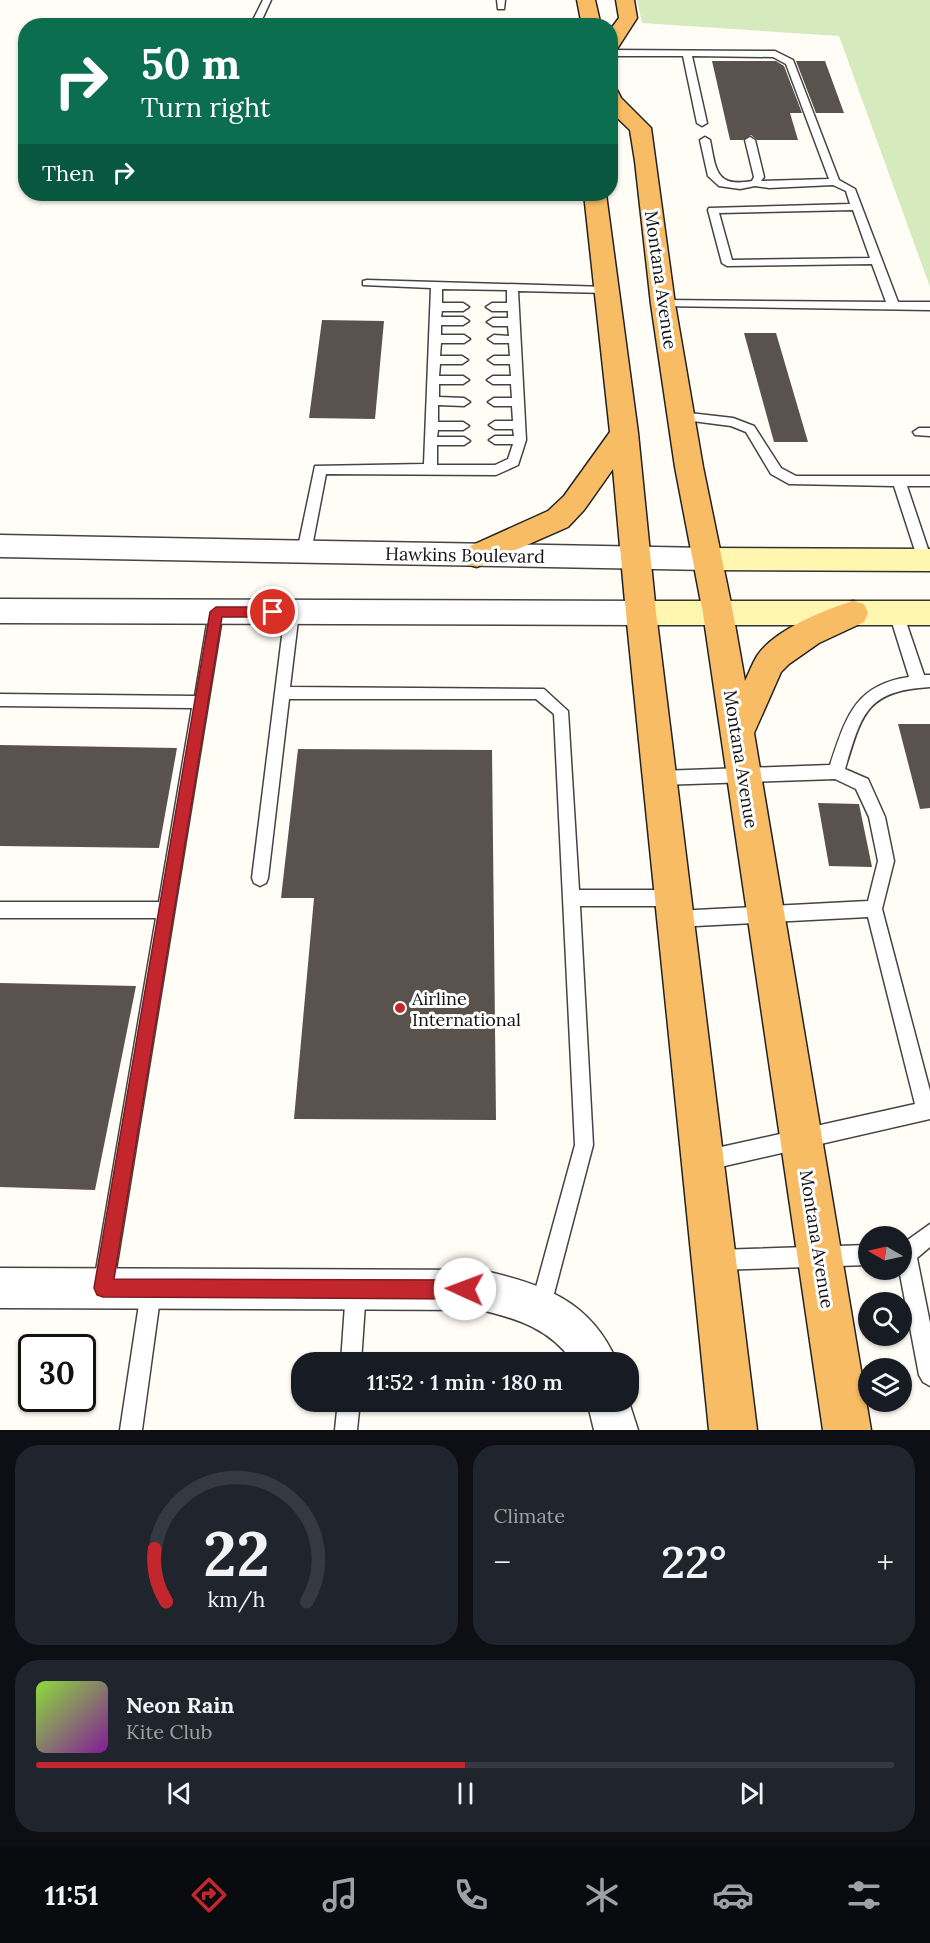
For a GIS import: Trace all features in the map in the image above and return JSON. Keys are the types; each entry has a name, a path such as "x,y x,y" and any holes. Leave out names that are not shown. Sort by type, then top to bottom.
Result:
{"highway":[{"path":"586,0 595,18"},
{"path":"618,23 628,18 624,0"},
{"name":"Montana Avenue","path":"618,106 640,128 646,161 663,304 681,416 718,613 847,1430"},
{"path":"596,201 624,434 641,613 733,1430"},
{"path":"477,556 558,519 574,503 624,434"},
{"path":"737,733 774,657 788,644 853,613"}],"main road":[{"name":"Hawkins Boulevard","path":"708,559 927,560"},
{"path":"641,613 930,613"}],"street":[{"name":"Hawkins Boulevard","path":"0,546 708,559"},
{"path":"0,611 641,613"},
{"path":"0,1288 481,1290 513,1297 562,1318 581,1337 590,1352"},
{"path":"611,1412 616,1430"}],"lane":[{"path":"258,18 267,0"},
{"path":"618,36 687,54 730,57 775,54 790,62 835,182"},
{"path":"687,54 702,123"},
{"path":"705,140 713,176 723,184 740,186 755,183 835,182 850,189 893,305"},
{"path":"750,140 759,177 755,183"},
{"path":"856,207 714,210 727,263 877,261"},
{"path":"367,283 607,290"},
{"path":"430,469 437,284"},
{"path":"304,552 320,469 496,470 514,462 520,440 512,286"},
{"path":"663,304 930,306"},
{"path":"436,307 463,307"},
{"path":"492,307 513,307"},
{"path":"436,321 463,321"},
{"path":"493,322 514,322"},
{"path":"435,339 464,339"},
{"path":"494,339 515,340"},
{"path":"434,360 462,360"},
{"path":"494,360 516,360"},
{"path":"433,380 463,380"},
{"path":"493,380 517,380"},
{"path":"433,401 464,402"},
{"path":"494,402 518,402"},
{"path":"681,416 733,422 750,429 776,471 794,481 930,481"},
{"path":"495,425 519,426"},
{"path":"432,426 463,426"},
{"path":"495,440 520,440"},
{"path":"431,441 464,441"},
{"path":"898,482 927,560"},
{"path":"103,1288 216,612"},
{"path":"260,878 292,612"},
{"path":"836,772 851,728 872,696 891,687 924,681 896,613"},
{"path":"282,693 539,693 561,711 584,1145 540,1309"},
{"path":"0,700 201,702"},
{"path":"660,778 836,772 862,784 877,817 886,861 874,909 927,1111 703,1161"},
{"path":"572,898 675,909 765,913 874,909"},
{"path":"0,910 165,910"},
{"path":"912,1248 930,1234"},
{"path":"714,1260 858,1255"},
{"path":"910,1280 930,1375"},
{"path":"131,1430 152,1288"},
{"path":"352,1352 356,1288"},
{"path":"346,1430 348,1412"}],"green space":[{"path":"637,0 930,0 930,287 839,36 642,23"}],"building":[{"path":"712,61 776,61 784,66 802,113 790,113 798,140 757,140 751,135 743,140 730,140"},
{"path":"796,61 825,61 844,113 816,113"},
{"path":"322,320 384,321 375,419 309,418"},
{"path":"744,333 776,333 808,442 774,442"},
{"path":"898,724 930,724 930,808 920,809"},
{"path":"0,745 177,748 159,848 0,846"},
{"name":"Airline International","path":"298,749 492,750 496,1120 294,1119 314,898 281,898"},
{"path":"818,803 859,804 872,867 829,866"},
{"path":"0,983 136,986 95,1190 0,1187"}],"place":[{"name":"Airline International","path":"400,1008"}],"route":[{"path":"273,612 216,612 103,1288 465,1289"}]}
